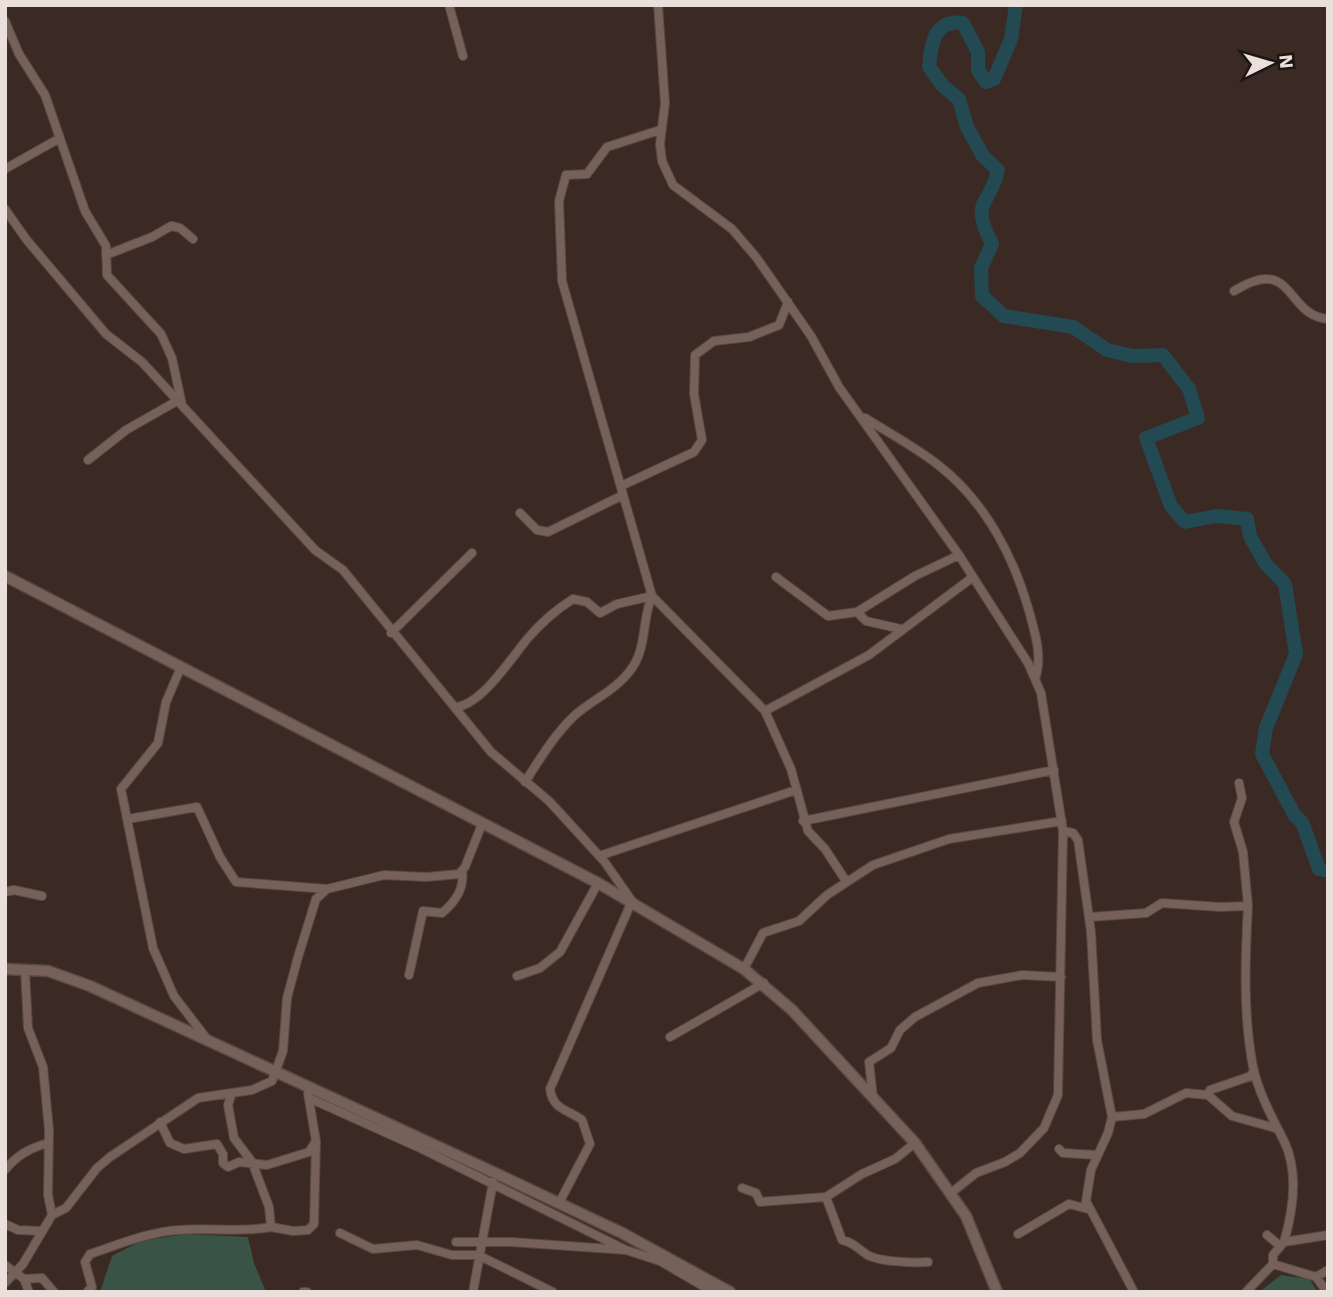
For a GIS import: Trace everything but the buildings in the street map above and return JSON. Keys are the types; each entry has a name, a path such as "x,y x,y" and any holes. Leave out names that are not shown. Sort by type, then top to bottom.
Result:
{"street":[{"path":"449,5 463,56"},
{"path":"658,5 665,103 660,130 662,161 673,185 732,229 788,302 859,415 959,555 1041,693 1063,831 1060,1082 1044,1128 1020,1153 976,1173 951,1193"},
{"path":"5,21 19,54 45,95 85,211 106,246 107,275 162,334 172,358 180,405"},
{"path":"660,130 607,147 587,174 566,175 559,192 562,281 652,596 765,712 791,769 803,821 846,881"},
{"path":"5,169 60,138"},
{"path":"5,209 26,239 106,334 142,362 315,550 343,570 391,633 491,752 550,801 599,856 632,901"},
{"path":"106,255 152,237 171,226 180,228 193,239"},
{"path":"1234,291 1247,283 1264,279 1277,281 1286,285 1309,315 1328,319"},
{"path":"520,513 537,530 548,532 694,452 702,440 694,394 695,355 714,341 749,337 779,325 788,302"},
{"path":"88,460 126,430 180,405"},
{"path":"859,415 939,465 975,501 992,524 1017,572 1028,607 1037,646 1039,670 1035,679"},
{"path":"391,633 472,553"},
{"path":"776,577 828,616 857,612 915,576 959,555"},
{"path":"5,576 632,901 764,983 915,1143 966,1216 997,1292"},
{"path":"765,712 835,676 973,577"},
{"path":"455,707 465,706 477,696 513,661 539,626 573,599 587,602 600,613 617,604 652,596"},
{"path":"526,782 565,726 597,698 618,685 632,668 644,632 645,610 652,596"},
{"path":"857,612 866,621 901,629"},
{"path":"181,667 166,702 158,743 150,756 123,784 122,794 153,947 174,996 207,1039"},
{"path":"803,821 1054,770"},
{"path":"1239,783 1241,798 1234,822 1242,852 1248,906 1247,1012 1254,1070 1275,1128 1284,1142 1293,1181 1292,1214 1282,1244 1273,1255 1273,1264 1246,1292"},
{"path":"599,856 796,790"},
{"path":"128,819 197,807 220,857 236,881 327,890 384,875 427,877 462,872"},
{"path":"744,969 763,933 799,921 846,881 873,865 949,839 1062,821"},
{"path":"409,975 423,911 442,913 455,902 463,880 462,872 482,824"},
{"path":"1063,831 1073,834 1078,840 1090,917 1097,1040 1112,1117 1088,1182 1088,1209 1133,1292"},
{"path":"517,975 540,968 560,952 598,883"},
{"path":"5,892 14,890 42,896"},
{"path":"5,1283 16,1272 52,1215 65,1208 97,1168 198,1098 266,1086 278,1072 283,1051 287,998 298,957 316,898 327,890"},
{"path":"559,1203 590,1144 582,1121 552,1102 551,1089 632,901"},
{"path":"1090,917 1146,913 1161,902 1220,907 1248,906"},
{"path":"5,969 48,971 90,986 495,1172 730,1292"},
{"path":"25,970 28,1028 43,1067 51,1180 48,1195 52,1215"},
{"path":"873,1097 869,1062 891,1048 900,1030 915,1017 978,983 1022,975 1061,977"},
{"path":"670,1037 764,983"},
{"path":"1208,1095 1210,1090 1251,1076 1254,1070"},
{"path":"87,1292 92,1287 85,1262 90,1254 152,1233 180,1229 251,1231 271,1227 293,1231 308,1230 314,1224 316,1142 306,1085"},
{"path":"232,1093 228,1105 234,1138 252,1162 269,1207 271,1227"},
{"path":"1112,1117 1144,1114 1186,1093 1208,1095 1232,1116 1275,1128"},
{"path":"309,1098 626,1250 660,1261 713,1292"},
{"path":"160,1122 170,1143 184,1149 216,1144 223,1154 223,1163 229,1167 239,1162 268,1165 309,1152 316,1142"},
{"path":"5,1170 15,1158 32,1147 48,1143"},
{"path":"742,1188 756,1193 760,1202 825,1197 862,1174 895,1159 915,1143"},
{"path":"1059,1149 1063,1153 1097,1156"},
{"path":"473,1292 480,1241 495,1172"},
{"path":"825,1197 842,1240 856,1243 867,1255 905,1264 928,1262"},
{"path":"1018,1234 1069,1204 1088,1209"},
{"path":"5,1224 18,1230 43,1231"},
{"path":"340,1233 373,1249 417,1245 452,1255 478,1255 553,1292"},
{"path":"1267,1236 1282,1244 1328,1235"},
{"path":"456,1242 480,1241 626,1250"},
{"path":"1273,1264 1316,1277 1327,1292"},
{"path":"5,1265 24,1279 29,1292"},
{"path":"1316,1277 1328,1270"},
{"path":"24,1279 42,1278 54,1292"}],"green space":[{"path":"186,1234 248,1237 254,1263 266,1292 100,1292 112,1256 141,1241"},
{"path":"1281,1275 1309,1279 1318,1292 1259,1292"}],"waterway":[{"path":"1016,5 1011,39 994,79 986,82 978,70 978,52 963,23 953,23 940,29 933,42 930,58 929,67 943,86 959,99 967,127 983,156 998,170 982,211 985,229 992,244 981,268 982,296 1004,316 1073,327 1107,350 1132,356 1163,355 1189,389 1198,418 1146,438 1171,506 1185,522 1216,516 1247,519 1250,536 1265,563 1285,584 1296,654 1266,728 1262,754 1295,816 1302,822 1319,869 1328,871"}]}
